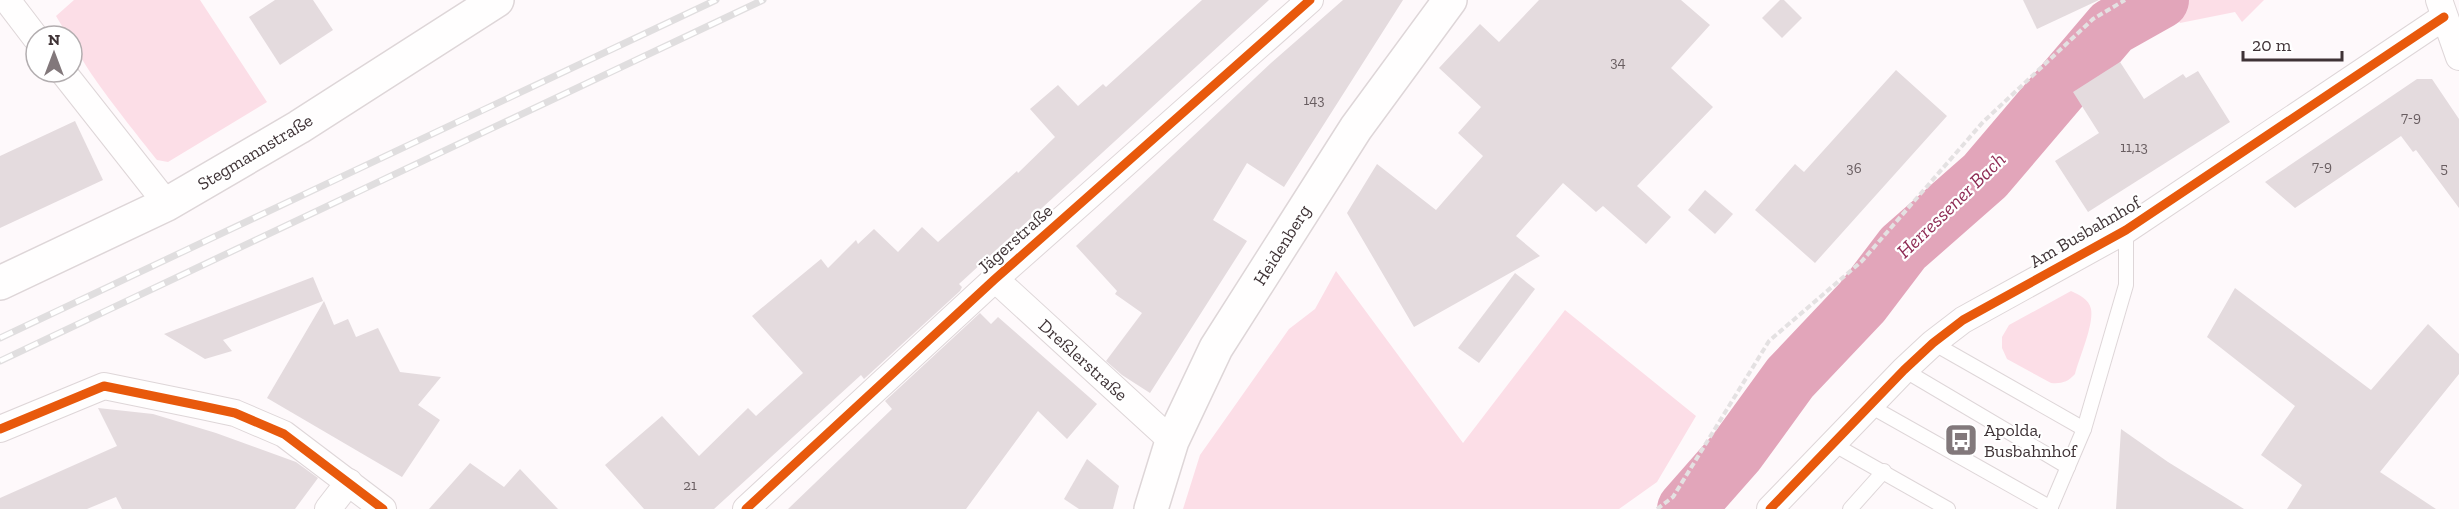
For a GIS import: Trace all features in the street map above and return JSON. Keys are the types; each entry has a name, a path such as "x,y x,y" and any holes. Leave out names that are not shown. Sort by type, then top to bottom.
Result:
{"main road":[{"name":"Stegmannstraße","path":"0,283 167,204 299,127 497,0"},
{"name":"Heidenberg","path":"1151,509 1172,441 1216,348 1356,128 1450,0"}],"street":[{"path":"7,0 25,24"},
{"name":"Jägerstraße","path":"746,509 995,279 1310,0"},
{"path":"2447,8 2459,57"},
{"name":"Am Busbahnhof","path":"1770,509 1933,343 1990,304 2126,230 2447,8"},
{"path":"72,84 167,204"},
{"name":"Dreßlerstraße","path":"995,279 1172,441"},
{"path":"0,429 104,386 235,413 284,434 383,509"},
{"path":"328,509 349,482"}],"lane":[{"path":"1870,406 2051,509 2084,429 2126,285 2126,230"},
{"path":"1933,343 2084,429"},
{"path":"1904,370 2068,467"},
{"path":"1833,444 1948,509"},
{"path":"1850,509 1884,471"}],"path":[{"path":"1657,509 1673,497 1770,341 1862,261 1983,122 2093,19 2125,0"}],"shaded area":[{"path":"74,0 200,0 267,102 168,162 157,160 84,62 84,24 61,24 56,16"},
{"path":"2182,0 2264,0 2242,22 2235,12 2180,23 2171,6"},
{"path":"1336,271 1463,443 1565,310 1696,416 1657,482 1619,509 1183,509 1200,455 1289,329 1315,309"},
{"path":"2071,291 2088,303 2091,309 2090,324 2075,374 2064,382 2051,383 2007,359 2002,348 2002,337 2009,325"}],"building":[{"path":"275,0 313,0 333,30 280,65 249,17"},
{"path":"1202,0 1269,0 959,284 962,287 960,291 864,379 861,375 714,509 644,509 605,465 662,416 699,456 748,408 756,416 803,373 752,316 821,259 828,268 856,240 858,244 874,229 898,252 922,227 938,242 1017,171 1018,173 1055,137 1030,109 1058,85 1078,106 1103,84 1106,87"},
{"path":"1343,0 1403,0 1284,187 1247,163 1213,220 1247,241 1150,393 1122,375 1106,361 1142,313 1115,294 1117,291 1076,246 1271,63"},
{"path":"1539,0 1681,0 1710,25 1671,68 1713,107 1637,186 1671,217 1646,244 1603,206 1596,212 1563,183 1516,236 1540,256 1414,327 1347,213 1377,164 1436,210 1483,156 1458,133 1481,107 1439,68 1480,24 1499,42"},
{"path":"1780,0 1784,0 1802,18 1782,38 1762,18"},
{"path":"2023,0 2099,0 2037,29"},
{"path":"2120,62 2144,99 2183,74 2186,78 2198,71 2230,122 2088,212 2055,161 2099,133 2073,92"},
{"path":"1896,70 1947,116 1815,263 1755,210 1795,164 1804,172"},
{"path":"2417,79 2432,79 2459,119 2459,208 2416,150 2413,152 2401,136 2295,208 2265,182"},
{"path":"75,121 103,180 0,228 0,156"},
{"path":"1705,190 1733,214 1715,234 1688,210"},
{"path":"1515,273 1535,289 1479,363 1458,348"},
{"path":"313,277 323,301 223,340 232,351 205,359 164,334"},
{"path":"2235,288 2371,390 2428,324 2459,354 2459,374 2380,472 2436,509 2287,509 2302,485 2261,455 2295,406 2207,337"},
{"path":"324,301 334,325 348,319 356,337 378,328 400,372 441,377 418,405 440,420 402,477 267,398"},
{"path":"980,313 991,324 998,317 1097,404 1067,439 1038,411 966,509 788,509 892,409 885,401"},
{"path":"98,408 153,414 216,433 296,462 318,478 295,509 122,509 116,497 87,509 0,509 0,498 117,446"},
{"path":"2121,429 2168,462 2244,509 2116,509"},
{"path":"1087,459 1119,486 1113,509 1079,509 1064,499"},
{"path":"470,463 504,487 520,469 558,509 429,509"}],"waterway":[{"name":"Herressener Bach","path":"1686,509 1737,451 1790,378 1862,302 1903,248 1985,176 2112,27 2160,0"}],"railway":[{"path":"0,338 716,0"},
{"path":"0,361 763,0"}],"cycle path":[{"path":"746,509 995,279 1310,0"},
{"path":"1770,509 1904,370 1933,343 1963,320 2126,230 2444,17"},
{"path":"0,429 104,386 202,406 235,413 284,434 383,509"}],"place":[{"name":"Apolda, Busbahnhof","path":"1961,440"}]}
